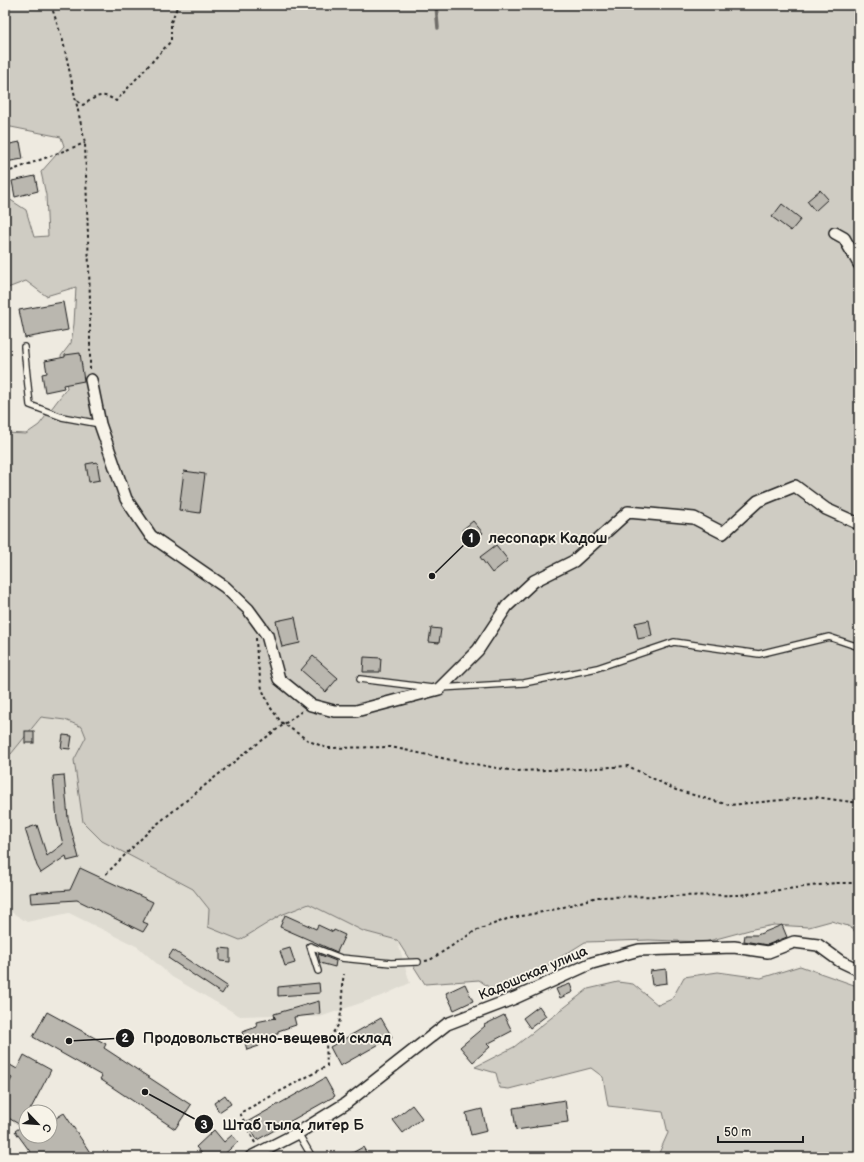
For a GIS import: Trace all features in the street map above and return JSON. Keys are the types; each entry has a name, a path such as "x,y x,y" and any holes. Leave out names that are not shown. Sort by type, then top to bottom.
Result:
{"street":[{"path":"835,233 844,238 859,264"},
{"path":"90,380 100,424 126,499 151,536 225,587 248,609 267,635 278,679 311,705 334,710 356,711 439,688 478,650 507,606 534,581 574,561 628,512 694,518 723,533 758,502 795,486 826,509 859,524"},
{"name":"Кадошская улица","path":"256,1155 298,1133 345,1104 447,1024 515,998 592,963 638,950 734,947 768,952 794,942 818,945 840,961 859,970"}],"lane":[{"path":"24,347 30,405 62,417 100,424"},
{"path":"360,679 439,688 524,683 597,668 674,642 759,654 829,637 859,647"},
{"path":"318,971 310,946 341,958 391,963 418,962"},
{"path":"298,1133 312,1157"}],"path":[{"path":"51,5 64,41 85,143 90,300 90,380"},
{"path":"76,100 83,105 98,96 108,96 116,101 171,41 171,22 178,5"},
{"path":"5,173 85,143"},
{"path":"260,626 256,633 255,642 262,689 270,707 281,722 309,741 327,748 391,747 451,760 515,771 628,766 676,790 729,805 815,797 859,803"},
{"path":"106,874 151,829 245,753 311,705"},
{"path":"5,840 10,838"},
{"path":"418,962 430,960 475,931 507,919 557,909 597,897 740,895 835,883 859,883"},
{"path":"256,1155 240,1113 326,1066 326,1043 339,1024 343,1002 344,974"}],"shaded area":[{"path":"5,5 859,5 859,934 848,926 831,921 809,927 774,925 705,942 649,940 585,942 537,972 523,978 511,991 497,993 479,980 425,984 397,940 363,931 309,904 281,915 240,940 208,927 209,909 193,889 102,841 83,822 74,760 86,737 82,727 65,720 41,717 11,754 5,753 5,433 26,434 39,425 67,388 61,356 71,343 74,324 76,287 46,296 26,281 5,289 5,208 9,199 26,210 34,237 48,236 46,195 41,172 64,146 61,137 11,127 5,130"},
{"path":"41,717 65,720 82,727 86,737 74,760 103,841 193,889 209,909 240,940 281,915 309,904 363,931 397,940 410,983 384,995 320,1017 274,1015 240,1016 172,977 138,947 69,913 27,922 5,908 5,793 11,754"},
{"path":"800,966 859,986 859,1157 659,1157 659,1153 668,1133 663,1112 608,1106 603,1077 591,1068 509,1089 500,1088 496,1073 475,1067 514,1047 588,989 618,982 633,984 658,1005 672,999 684,977 718,972 761,978"}],"building":[{"path":"20,142 23,159 5,162 5,145"},
{"path":"35,176 38,191 15,197 12,181"},
{"path":"820,190 828,199 815,211 807,201"},
{"path":"782,204 801,219 791,231 772,217"},
{"path":"63,302 68,330 25,338 19,310"},
{"path":"80,353 84,381 63,385 64,388 45,392 42,374 47,373 45,361 65,357 65,355"},
{"path":"97,462 100,480 89,482 86,464"},
{"path":"184,471 205,474 200,513 179,510"},
{"path":"473,521 483,533 471,542 462,530"},
{"path":"496,545 508,560 492,573 480,557"},
{"path":"295,617 300,643 282,647 276,621"},
{"path":"649,620 652,636 638,639 635,623"},
{"path":"431,628 441,629 439,643 429,642"},
{"path":"313,656 338,678 326,692 301,670"},
{"path":"364,657 381,658 380,672 363,672"},
{"path":"25,731 34,731 34,743 25,743"},
{"path":"63,735 72,736 70,749 61,748"},
{"path":"64,775 68,818 79,858 67,861 66,856 41,873 37,866 25,829 37,825 47,856 63,844 57,820 53,776"},
{"path":"80,868 153,902 143,922 148,924 143,932 77,900 31,903 30,893 70,890"},
{"path":"285,915 316,929 318,925 333,932 334,930 345,935 337,952 280,927"},
{"path":"782,925 787,937 767,945 744,941 745,935 757,935"},
{"path":"220,948 230,949 230,962 220,961"},
{"path":"290,948 295,963 285,966 280,951"},
{"path":"173,950 227,986 222,994 168,958"},
{"path":"318,954 336,961 335,967 320,963"},
{"path":"666,969 667,983 652,985 650,971"},
{"path":"319,983 320,993 278,996 278,987"},
{"path":"465,984 473,1001 454,1010 446,993"},
{"path":"570,984 573,992 560,998 556,989"},
{"path":"319,1001 320,1014 294,1017 296,1025 278,1031 278,1034 256,1038 259,1046 247,1050 242,1032 257,1027 256,1022 275,1018 274,1014"},
{"path":"539,1006 546,1016 530,1028 523,1018"},
{"path":"47,1012 106,1044 104,1048 191,1105 175,1129 100,1079 102,1076 33,1037"},
{"path":"504,1015 512,1031 487,1044 490,1047 473,1062 460,1047 485,1026 484,1025"},
{"path":"381,1018 392,1037 340,1066 330,1047"},
{"path":"24,1055 51,1070 33,1104 18,1104 18,1124 5,1116 5,1091 12,1078 5,1074 5,1062 17,1069"},
{"path":"325,1078 335,1096 257,1140 247,1122"},
{"path":"225,1095 231,1104 219,1112 214,1103"},
{"path":"565,1100 568,1122 516,1130 513,1108"},
{"path":"412,1105 422,1118 403,1133 393,1120"},
{"path":"482,1109 487,1131 471,1135 466,1113"},
{"path":"64,1113 93,1157 34,1157 24,1144 58,1144 58,1117"},
{"path":"214,1130 224,1142 232,1135 238,1142 221,1157 205,1157 196,1147"},
{"path":"363,1147 369,1157 345,1157"}],"waterway":[{"path":"436,5 438,28"}],"place":[{"name":"лесопарк Кадош","path":"432,576"},
{"name":"Продовольственно-вещевой склад","path":"69,1041"},
{"name":"Штаб тыла, литер Б","path":"145,1092"}]}
